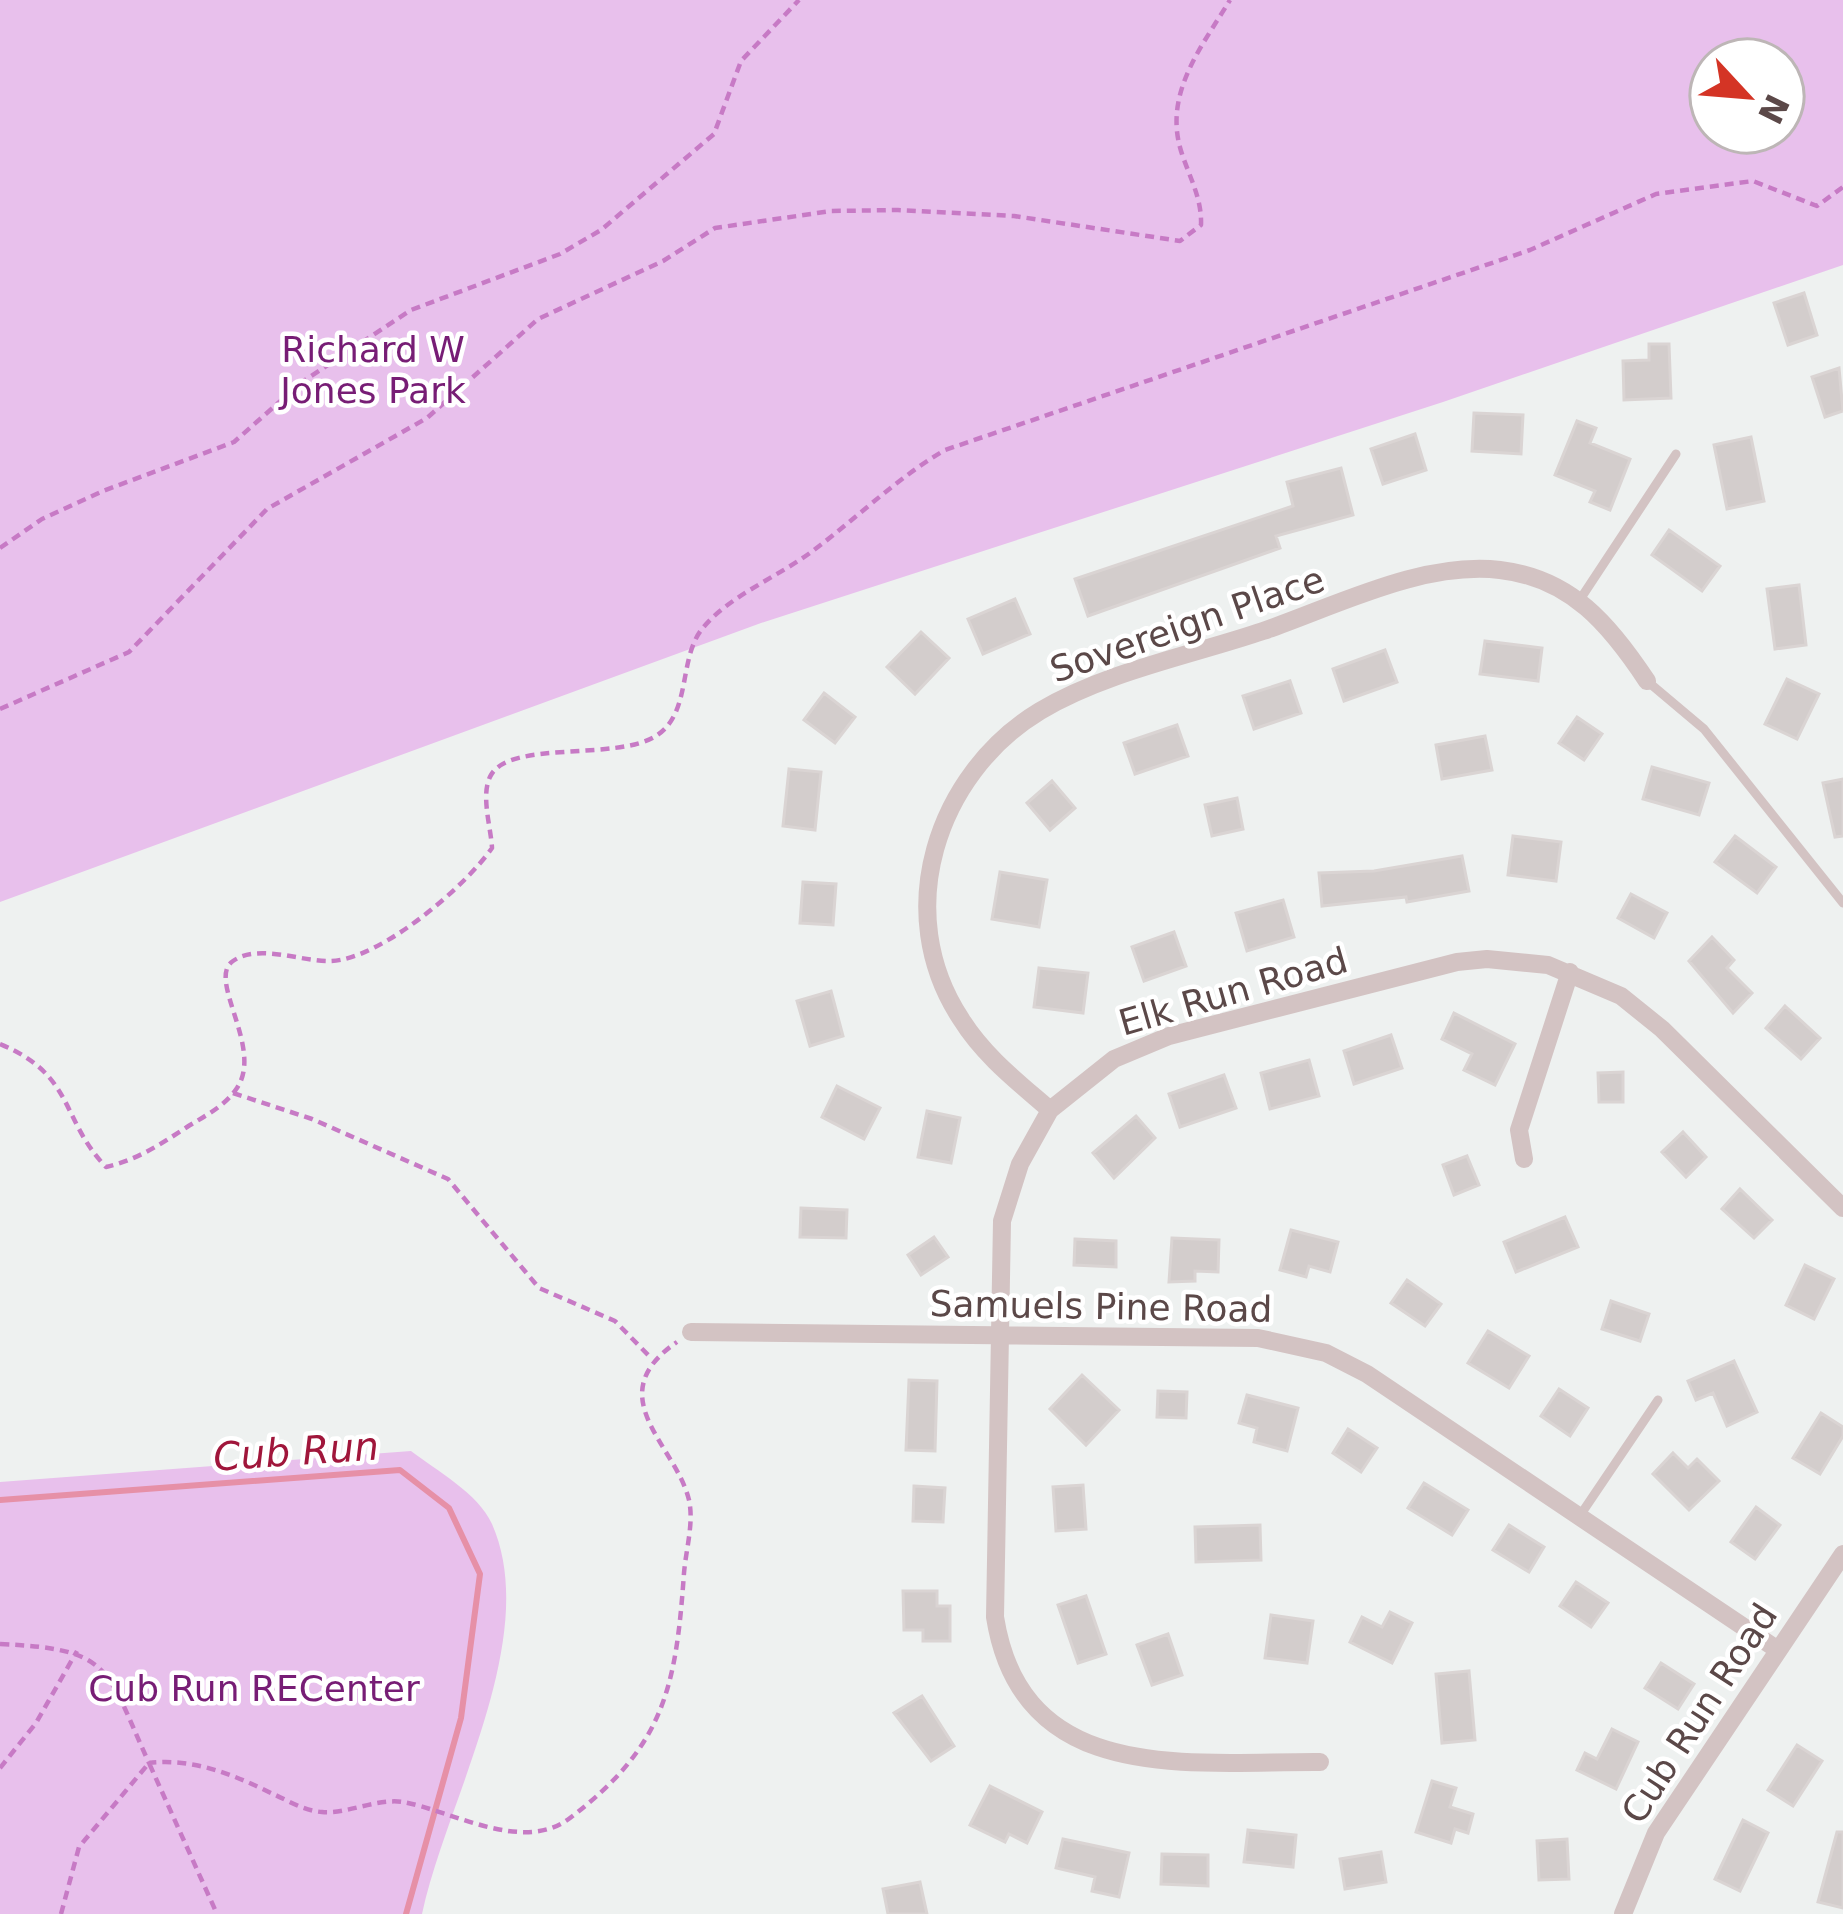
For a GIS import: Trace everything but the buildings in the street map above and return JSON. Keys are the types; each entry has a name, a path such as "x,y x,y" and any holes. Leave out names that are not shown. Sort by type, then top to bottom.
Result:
{"street":[{"name":"Sovereign Place","path":"1050,1110 1002,1069 960,1018 929,934 927,896 938,834 965,779 988,751 1044,708 1440,572 1516,573 1560,587 1612,627 1647,681"},
{"name":"Elk Run Road","path":"1320,1762 1124,1758 1074,1739 1035,1706 1008,1665 995,1618 998,1336 1006,1201 1050,1110 1114,1059 1169,1036 1457,962 1518,960 1570,972 1643,1012 1843,1208"},
{"path":"1524,1159 1520,1130 1570,972"},
{"name":"Samuels Pine Road","path":"691,1332 1258,1338 1304,1346 1367,1374 1778,1650"},
{"name":"Cub Run Road","path":"1623,1914 1656,1833 1843,1555"}],"lane":[{"path":"1579,601 1676,454"},
{"path":"1647,681 1703,729 1843,903"},
{"path":"1579,1516 1658,1400"}],"path":[{"path":"0,548 41,519 234,442 302,382 411,310 560,254 601,230 714,134 741,61 799,0"},
{"path":"0,709 129,652 267,508 427,418 538,319 663,261 715,229 812,213 898,210 950,217 1014,216 1180,241 1201,225 1202,206 1179,147 1175,106 1185,76 1229,0"},
{"path":"0,1044 36,1063 64,1091 91,1151 106,1167 155,1149 221,1107 241,1083 245,1037 225,994 223,974 230,962 253,953 304,960 356,956 416,919 474,874 492,848 486,792 491,774 508,760 624,751 663,731 680,699 699,632 718,613 816,549 913,468 945,450 1530,250 1656,194 1753,181 1817,206 1843,187"},
{"path":"233,1093 312,1119 448,1179 539,1288 615,1322 652,1359"},
{"path":"62,1914 80,1847 149,1763 175,1760 227,1772 322,1813 399,1801 473,1824 538,1831 561,1825 636,1756 659,1720 679,1657 691,1516 688,1496 652,1436 644,1387 652,1359 691,1332"},
{"path":"0,1643 77,1651 99,1665 217,1914"},
{"path":"0,1768 37,1723 77,1651"}],"green space":[{"name":"Richard W Jones Park","path":"0,0 1843,0 1843,265 1443,402 761,623 0,902"},
{"name":"Cub Run RECenter","path":"411,1451 486,1513 504,1569 506,1617 485,1719 422,1914 0,1914 0,1482"}],"waterway":[{"name":"Cub Run","path":"0,1500 400,1470 449,1508 480,1574 461,1718 406,1914"}]}
